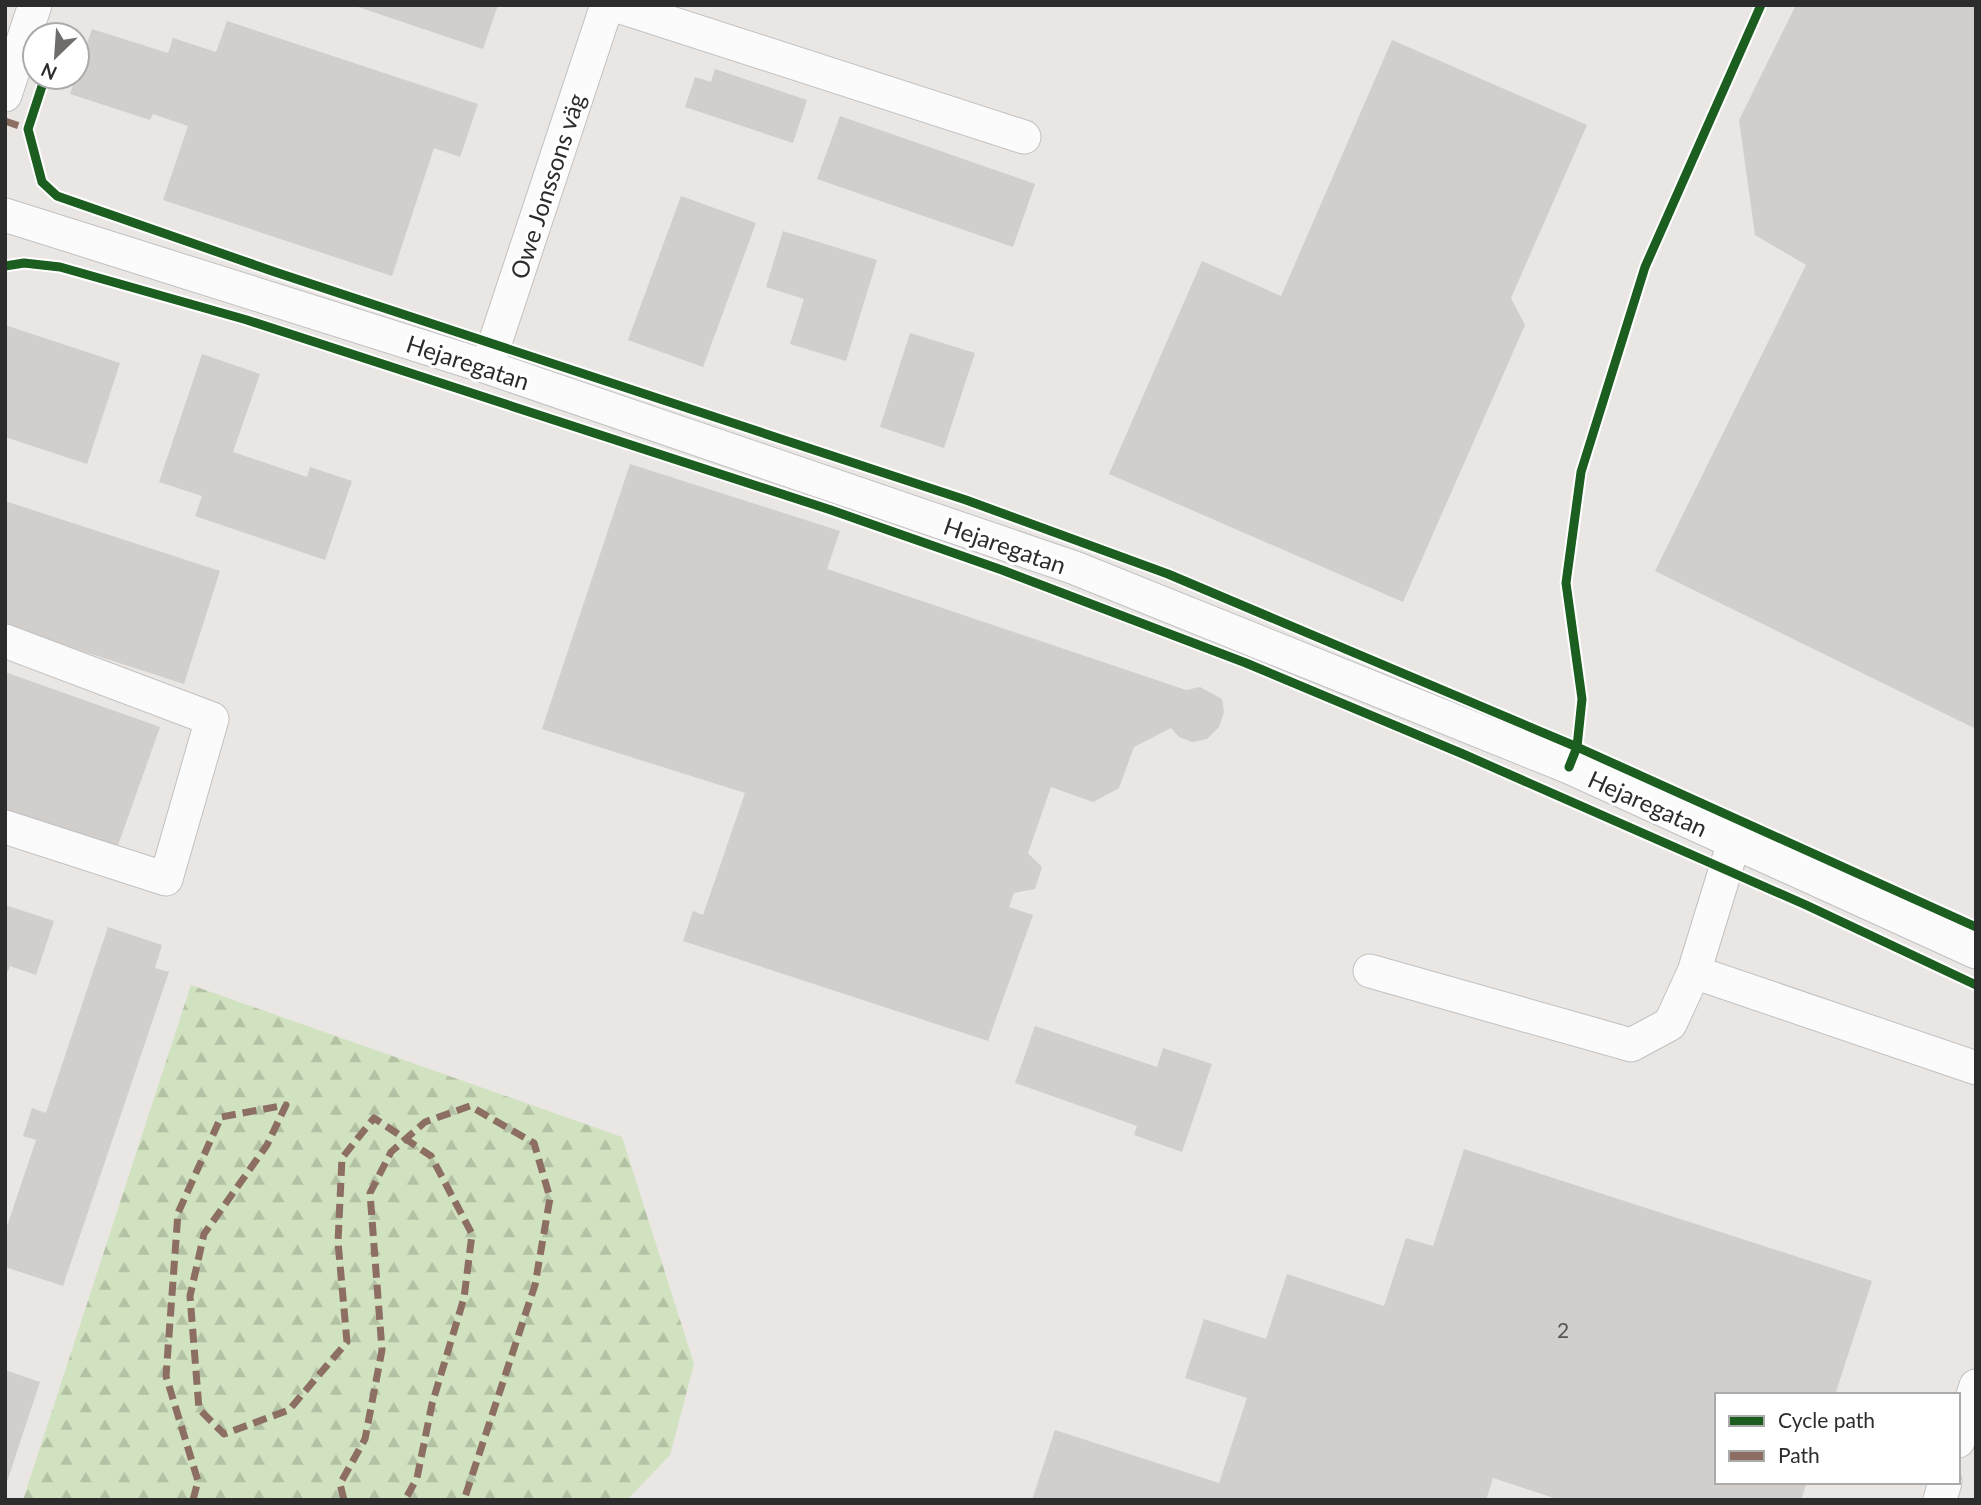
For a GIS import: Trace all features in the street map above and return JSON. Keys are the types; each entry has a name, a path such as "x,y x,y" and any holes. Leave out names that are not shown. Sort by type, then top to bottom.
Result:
{"street":[{"path":"5,95 35,5"},
{"name":"Owe Jonssons väg","path":"487,367 607,5"},
{"path":"615,5 1024,137"},
{"name":"Hejaregatan","path":"5,215 487,367 1075,568 1569,767 1976,952"},
{"path":"5,641 212,719 166,879 5,827"},
{"path":"1370,971 1631,1045 1670,1024 1694,972 1734,842"},
{"path":"1694,972 1976,1068"},
{"path":"1960,1435 1976,1386"}],"green space":[{"path":"191,985 622,1137 694,1364 670,1455 627,1500 23,1500"}],"building":[{"path":"352,5 498,5 483,49"},
{"path":"1796,5 1976,5 1976,729 1655,571 1806,265 1755,235 1739,120"},
{"path":"227,21 478,104 460,157 434,148 392,276 163,200 188,126 153,114 150,120 70,94 71,91 91,91 92,29 168,53 173,38 216,52"},
{"path":"1392,40 1587,125 1511,298 1525,325 1403,602 1109,474 1202,261 1281,296"},
{"path":"715,69 807,100 793,143 685,107 695,77 711,82"},
{"path":"840,116 1035,184 1013,247 817,179"},
{"path":"681,196 756,223 703,367 628,340"},
{"path":"783,231 877,260 846,361 790,344 804,299 766,287"},
{"path":"5,325 120,363 87,464 5,437"},
{"path":"910,333 975,353 944,448 880,427"},
{"path":"202,354 260,374 233,452 307,477 310,467 352,481 325,560 195,516 202,496 159,482"},
{"path":"630,464 840,531 827,569 1186,690 1200,687 1222,699 1224,712 1219,727 1207,739 1192,742 1179,737 1171,728 1134,747 1119,788 1093,802 1051,787 1028,853 1042,867 1035,889 1014,893 1009,907 1033,915 988,1041 683,941 693,911 703,915 745,793 542,729"},
{"path":"5,501 220,571 184,684 5,626"},
{"path":"5,672 160,727 116,851 5,813"},
{"path":"5,905 54,921 36,975 10,966 5,978"},
{"path":"108,927 162,945 155,968 169,972 63,1286 5,1267 5,1232 36,1140 23,1136 32,1108 46,1113"},
{"path":"1035,1026 1157,1067 1163,1048 1212,1064 1182,1152 1134,1135 1137,1126 1015,1083"},
{"path":"1464,1149 1872,1281 1836,1393 1715,1393 1715,1484 1806,1484 1801,1500 1560,1500 1493,1478 1486,1500 1032,1500 1055,1430 1219,1483 1247,1398 1185,1378 1204,1319 1266,1339 1287,1274 1384,1306 1406,1238 1433,1246"},
{"path":"5,1370 40,1382 6,1485 5,1485"}],"marked path":[{"path":"5,121 28,129"},
{"path":"193,1500 198,1481 166,1376 178,1213 221,1117 286,1105 267,1145 204,1234 190,1296 199,1409 224,1434 289,1410 347,1342 338,1242 342,1158 374,1118 431,1156 472,1234 464,1298 432,1404 417,1478 405,1500"},
{"path":"344,1500 340,1484 365,1439 382,1350 370,1193 391,1152 425,1122 470,1106 534,1143 550,1198 535,1285 464,1500"}],"cycle path":[{"path":"1569,767 1577,747 1582,699 1566,583 1581,472 1645,267 1761,5"},
{"path":"40,91 28,129 42,182 57,196 275,272 966,500 1168,574 1577,747 1976,927"},
{"path":"5,266 24,263 60,267 247,320 831,510 1002,570 1246,663 1463,754 1806,905 1976,985"}]}
